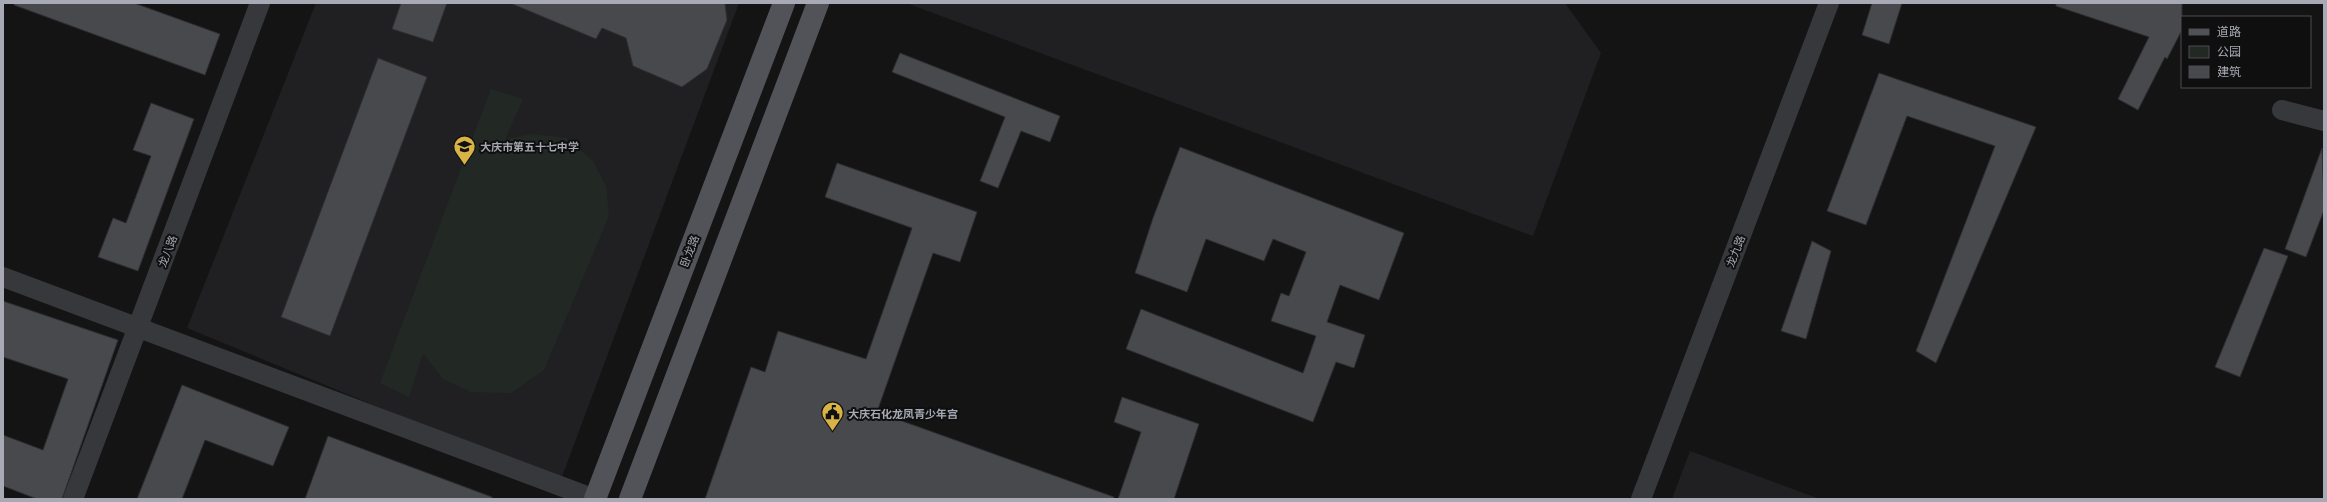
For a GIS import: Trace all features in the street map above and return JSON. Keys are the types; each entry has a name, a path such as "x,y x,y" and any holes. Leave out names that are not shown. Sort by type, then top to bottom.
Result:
{"main road":[{"name":"卧龙路","path":"594,499 784,3"},
{"path":"630,499 818,3"}],"street":[{"name":"龙八路","path":"73,499 260,3"},
{"name":"龙九路","path":"1641,499 1829,3"},
{"path":"2282,110 2324,120"},
{"path":"3,277 594,499"}],"shaded area":[{"name":"大庆市第五十七中学","path":"316,3 739,3 560,482 187,328"},
{"path":"906,3 1565,3 1601,53 1533,236"},
{"path":"1690,451 1820,499 1672,499"}],"green space":[{"path":"491,89 523,99 505,139 533,134 566,138 593,161 606,186 609,216 544,370 511,393 471,392 443,379 423,353 409,397 380,383"}],"building":[{"path":"14,3 134,3 220,34 205,75 14,5"},
{"path":"401,3 447,3 433,42 392,29"},
{"path":"510,3 725,3 727,20 707,69 682,87 633,66 626,38 602,28 596,39"},
{"path":"1872,3 1902,3 1889,44 1862,35"},
{"path":"2056,3 2182,3 2181,32 2167,59 2165,57 2138,110 2118,99 2149,37 2056,6"},
{"path":"900,53 1060,116 1050,142 1021,131 998,188 980,181 1005,117 892,72"},
{"path":"378,58 427,77 330,336 281,317"},
{"path":"1879,73 2036,127 1936,363 1916,351 1995,146 1907,116 1866,225 1827,211"},
{"path":"151,103 194,119 138,271 98,257 113,218 126,223 151,156 133,150"},
{"path":"1180,147 1404,233 1379,300 1340,285 1327,322 1365,335 1354,368 1336,362 1313,422 1126,349 1141,309 1303,373 1316,336 1271,321 1281,293 1289,296 1306,252 1273,239 1264,261 1206,239 1187,292 1135,273 1153,218"},
{"path":"2322,148 2324,210 2306,257 2285,249"},
{"name":"大庆石化龙凤青少年宫","path":"837,163 977,212 960,262 933,253 877,412 1114,497 1113,499 705,499 751,367 765,372 778,331 866,359 912,228 825,197"},
{"path":"1812,241 1831,251 1806,339 1781,331"},
{"path":"2264,248 2288,256 2240,377 2215,367"},
{"path":"3,301 118,340 62,499 37,499 3,486 3,435 43,450 68,379 3,357"},
{"path":"182,385 289,427 273,466 205,440 182,499 137,499"},
{"path":"1122,397 1199,424 1174,499 1118,499 1141,432 1114,422"},
{"path":"328,436 492,497 492,499 305,499"}],"place":[{"name":"大庆市第五十七中学","path":"465,166"},
{"name":"大庆石化龙凤青少年宫","path":"832,432"}]}
